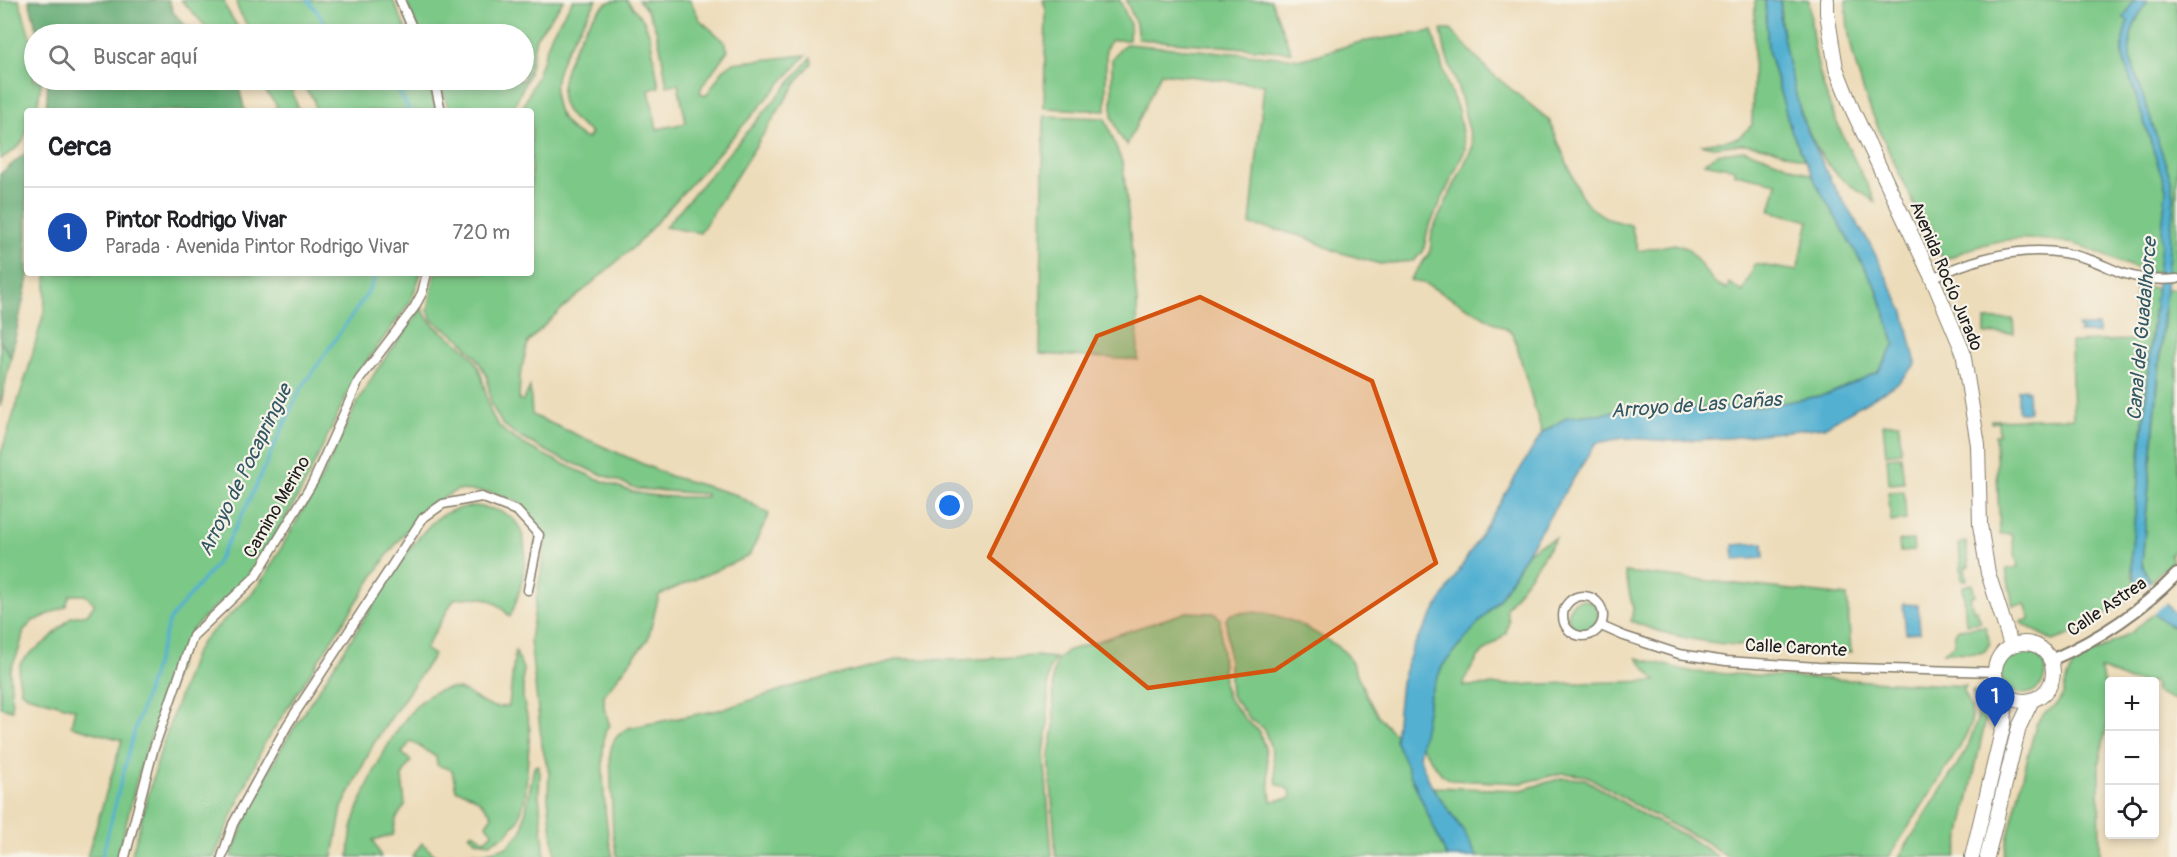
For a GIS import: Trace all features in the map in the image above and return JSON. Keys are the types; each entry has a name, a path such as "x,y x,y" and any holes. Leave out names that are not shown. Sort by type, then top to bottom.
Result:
{"main road":[{"name":"Avenida Rocío Jurado","path":"1827,0 1836,68 1853,111 1932,278 1963,352 1978,445 1980,525 1988,573 2011,645"},
{"path":"2030,643 2046,652 2051,660 2054,672 2051,684 2043,694 2032,700 2018,700 2000,688 1995,672 1997,662 2002,652 2011,645 2030,643"},
{"path":"1971,857 2004,723 2006,694"},
{"path":"1987,857 2019,727 2032,700"}],"street":[{"path":"400,0 411,24"},
{"path":"436,90 440,108"},
{"path":"1932,278 1986,256 2005,252 2043,252 2066,253 2123,273 2173,280"},
{"name":"Camino Merino","path":"125,857 153,751 193,636 256,576 313,482 359,380 414,308 422,293 426,276"},
{"path":"222,857 233,824 288,724 423,518 443,504 481,498 517,511 539,535 528,590"},
{"name":"Calle Astrea","path":"2051,660 2076,649 2142,606 2177,574"},
{"path":"1578,595 1590,596 1600,603 1604,615 1601,626 1592,634 1581,637 1570,632 1563,623 1562,611 1568,601 1578,595"},
{"name":"Calle Caronte","path":"1601,626 1679,654 1726,661 1818,667 1995,672"}],"highlighted area":[{"path":"1200,297 1372,381 1436,563 1275,670 1148,688 989,557 1097,336"}],"green space":[{"path":"0,0 19,0 26,24 24,24 24,90 40,90 37,108 24,108 23,140 20,145 0,159"},
{"path":"29,0 169,0 173,12 184,24 35,24"},
{"path":"181,0 224,0 236,24 204,24"},
{"path":"236,0 393,0 404,24 246,24"},
{"path":"405,0 564,0 536,37 534,47 534,24 416,24"},
{"path":"573,0 597,0 569,45 556,78 555,95 558,111 574,132 587,139 591,133 573,119 564,105 562,88 564,75 583,31 591,19 609,2 627,0 644,21 650,36 659,87 649,90 657,129 686,123 678,84 667,86 656,29 646,9 638,0 690,0 700,20 724,41 728,50 702,86 700,93 706,96 723,70 733,63 806,55 637,244 554,316 528,342 520,376 519,400 523,401 530,387 532,415 670,476 737,495 769,514 749,556 659,595 648,639 604,695 604,708 610,726 606,729 604,741 604,793 613,857 555,857 548,798 549,772 542,746 530,640 546,539 538,524 517,501 489,492 457,490 424,508 386,557 264,744 214,857 131,857 162,746 193,657 202,641 250,596 265,576 323,475 358,401 376,371 422,308 437,328 470,354 480,372 494,418 499,426 524,444 562,464 634,492 661,496 707,497 706,494 638,489 558,457 521,438 502,424 491,404 487,376 476,357 460,339 432,320 428,310 434,276 534,276 534,108 522,108 531,90 534,90 534,82 552,33"},
{"path":"1043,0 1120,0 1130,24 1129,40 1111,40 1106,49 1106,111 1044,108 1046,10"},
{"path":"1126,0 1271,0 1291,52 1138,39 1136,24"},
{"path":"1755,0 1765,0 1768,50 1791,130 1805,160 1760,146 1739,144 1717,147 1702,144 1738,138 1752,125"},
{"path":"1781,0 1809,0 1815,49 1826,94 1846,142 1876,202 1853,187 1832,169 1810,134 1793,89 1787,65 1783,42"},
{"path":"1846,0 2134,0 2124,18 2129,21 2123,38 2123,57 2166,189 2159,272 2130,266 2077,245 2031,239 1997,241 1943,260 1934,240 1936,238 1931,225 1925,227 1873,117 1854,60 1848,30"},
{"path":"2148,0 2177,0 2177,273 2166,273 2174,197 2172,183 2130,57 2133,27"},
{"path":"1441,30 1451,30 1489,71 1549,120 1580,194 1590,207 1608,219 1631,225 1638,251 1675,244 1688,249 1715,283 1727,289 1729,283 1743,292 1755,264 1797,271 1809,221 1770,211 1777,183 1735,174 1735,169 1704,163 1717,154 1743,150 1812,175 1877,289 1895,344 1878,372 1829,394 1761,407 1626,411 1567,417 1542,433 1513,333 1426,284 1410,280 1430,252 1432,231 1473,146 1460,94 1446,55"},
{"path":"1432,31 1448,86 1458,110 1465,150 1428,229 1423,252 1413,261 1380,264 1335,251 1307,238 1250,225 1264,85 1161,73 1127,145 1119,135 1112,116 1112,59 1126,44 1303,59 1360,42"},
{"path":"811,58 812,63 798,80 700,233 665,227"},
{"path":"47,90 240,90 244,108 46,108"},
{"path":"264,90 292,90 298,108 276,108 277,105"},
{"path":"306,90 430,90 436,108 315,108 314,99"},
{"path":"442,90 522,90 513,108 448,108"},
{"path":"1044,116 1105,118 1123,165 1137,301 1138,360 1040,354"},
{"path":"24,154 24,276 28,276 11,357 0,341 0,174"},
{"path":"47,276 287,276 313,281 322,276 420,276 411,301 356,376 301,492 264,555 240,586 209,612 191,631 149,742 136,783 118,857 87,857 122,740 71,726 75,709 27,695 21,691 18,674 21,662 71,617 87,614 95,604 85,595 70,595 66,606 34,620 24,630 10,671 12,710 0,707 0,456 44,312"},
{"path":"2136,286 2158,288 2153,310 2131,556 2132,575 2139,591 2078,632 2053,641 2020,622 2030,619 2025,604 2013,606 2006,569 2018,567 2011,534 2000,534 1995,435 1999,435 1998,422 1991,423 1991,420 2073,418 2071,342 2132,340"},
{"path":"2165,289 2177,289 2177,547 2170,555 2173,560 2149,583 2142,563"},
{"path":"2013,319 2014,333 1985,334 1985,320"},
{"path":"0,341 11,357 0,407"},
{"path":"1899,423 1901,452 1886,454 1883,424"},
{"path":"1901,456 1904,483 1889,484 1887,457"},
{"path":"1904,491 1906,520 1891,522 1888,492"},
{"path":"476,506 508,515 519,527 523,539 525,552 522,581 510,617 497,604 485,598 454,599 425,649 434,655 374,743 342,808 333,857 231,857 246,818 281,748 406,554 435,520 452,510"},
{"path":"1556,538 1506,609 1509,621 1506,633 1479,656 1463,686 1656,681 1637,658 1693,672 1966,686 1963,691 1971,708 1971,724 1960,747 1889,857 1727,857 1704,841 1649,813 1587,776 1563,773 1522,783 1451,780 1442,775 1420,745 1430,694 1443,665 1500,598 1527,553 1538,545"},
{"path":"1913,540 1914,551 1900,552 1899,541"},
{"path":"1966,542 1969,566 1965,567 1967,580 1962,580 1959,544"},
{"path":"1625,572 1847,596 1851,652 1739,646 1684,638 1657,631 1631,621 1633,609"},
{"path":"1972,584 1975,595 1970,597 1973,610 1976,610 1981,622 1966,624 1963,586"},
{"path":"1583,600 1593,605 1598,615 1593,625 1583,630 1573,625 1568,615 1573,605"},
{"path":"1187,612 1214,613 1220,618 1224,686 1228,698 1246,720 1259,731 1266,751 1271,801 1291,798 1290,790 1277,784 1272,751 1264,729 1248,717 1231,695 1226,619 1231,614 1245,612 1284,618 1319,635 1346,654 1373,708 1386,726 1395,733 1395,740 1447,857 1056,857 1049,754 1054,728 1053,674 1056,661 1067,651"},
{"path":"2154,613 2170,626 2177,628 2177,701 2159,694 2159,677 2120,677 2100,669 2105,686 2105,734 2099,762 2100,857 2003,857 2036,724 2063,695 2067,677 2074,664 2133,631"},
{"path":"1985,626 1990,643 1985,651 1980,653 1944,652 1954,644 1955,633 1959,629"},
{"path":"515,650 523,669 523,698 530,730 525,799 518,821 506,835 490,843 476,841 469,834 473,832 484,840 493,833 486,825 492,815 477,799 456,790 452,770 437,765 436,757 411,741 402,753 411,761 402,776 405,805 396,819 393,835 373,840 381,857 349,857 352,829 365,791 399,727 427,697 441,690 459,689 488,705 509,706"},
{"path":"2023,650 2038,657 2045,672 2038,687 2023,694 2008,687 2001,672 2008,657"},
{"path":"1036,656 1055,658 1048,672 1048,726 1044,753 1052,857 617,857 613,835 610,754 616,738 628,728 724,709 790,687 900,659 960,660"},
{"path":"1972,691 1975,691 1987,713 1956,857 1899,857 1967,749 1977,720 1977,708"},
{"path":"538,765 545,857 448,857 449,854 483,853 507,847 522,831 534,767"},
{"path":"1562,778 1585,779 1645,816 1688,837 1718,857 1477,857 1464,832 1432,787 1521,790"},
{"path":"422,843 437,857 412,857"}],"water":[{"path":"1765,0 1781,0 1780,18 1802,119 1832,183 1869,242 1904,312 1916,364 1898,383 1824,427 1728,438 1673,441 1624,438 1596,443 1500,598 1443,665 1430,694 1419,757 1432,787 1464,832 1477,857 1447,857 1395,740 1401,682 1413,647 1542,433 1567,417 1626,411 1761,407 1829,394 1878,372 1895,344 1877,289 1819,189 1791,130 1768,50"},
{"path":"2134,0 2148,0 2133,27 2130,57 2172,183 2174,197 2142,563 2156,591 2177,615 2177,628 2157,616 2143,599 2135,578 2131,556 2166,189 2123,57 2123,39 2128,21 2124,18"},
{"path":"2078,326 2098,326 2098,333 2079,333 2082,330 2078,329"},
{"path":"2025,389 2025,392 2028,390 2029,412 2018,412 2018,390"},
{"path":"1763,543 1764,558 1734,560 1733,545"},
{"path":"1903,604 1918,605 1920,632 1906,633"}],"pier":[{"path":"2152,581 2167,602 2152,615 2136,593"}],"waterway":[{"name":"Arroyo de Pocapringue","path":"308,0 326,24"},
{"name":"Arroyo de Pocapringue","path":"398,90 408,108"},
{"name":"Arroyo de Pocapringue","path":"102,857 132,739 170,619 215,566 246,507 300,390 365,297 376,276"}],"place":[{"name":"Pintor Rodrigo Vivar","path":"1995,727"}],"water label":[{"name":"Canal del Guadalhorce","path":"2142,329"},
{"name":"Arroyo de Las Cañas","path":"1696,405"}]}
